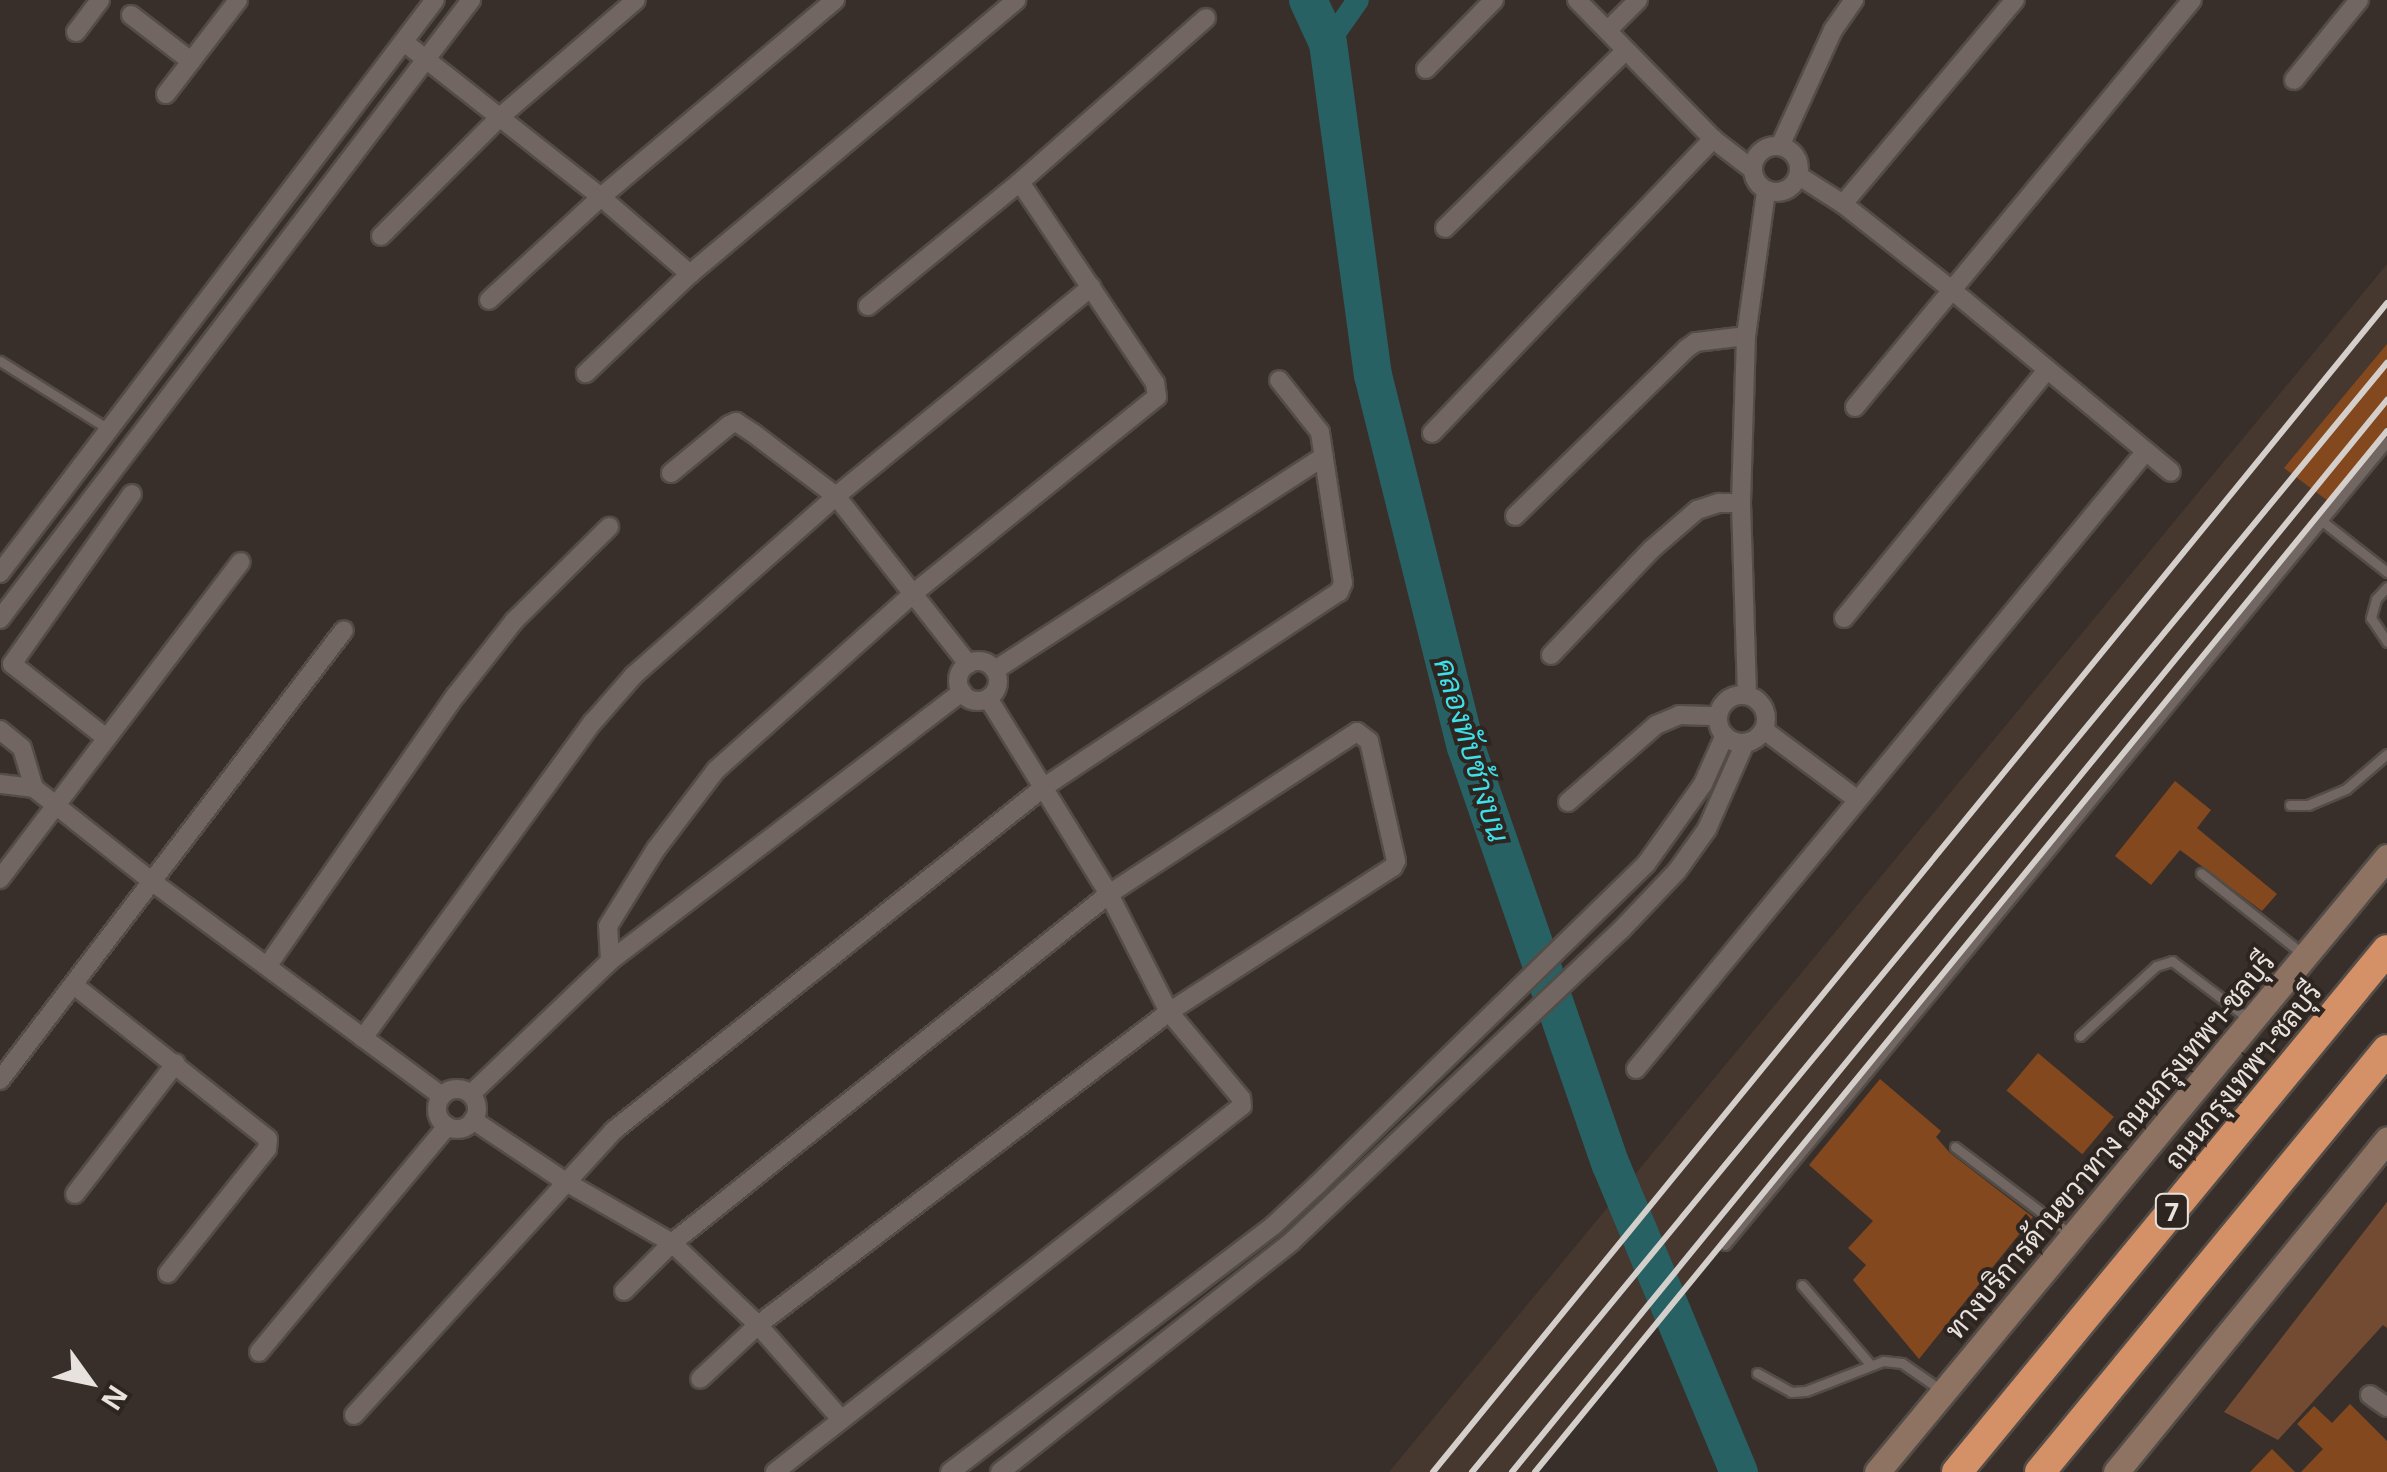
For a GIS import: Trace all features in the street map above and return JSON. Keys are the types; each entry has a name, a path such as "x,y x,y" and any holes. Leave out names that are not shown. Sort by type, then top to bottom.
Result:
{"highway":[{"name":"ถนนกรุงเทพฯ-ชลบุรี","path":"1958,1472 2387,950"},
{"name":"7","path":"2040,1472 2387,1050"}],"main road":[{"name":"ทางบริการด้านขวาทาง ถนนกรุงเทพฯ-ชลบุรี","path":"1877,1472 2387,857"},
{"path":"2116,1472 2387,1140"}],"street":[{"path":"76,32 100,0"},
{"path":"166,94 238,0"},
{"path":"0,573 436,0"},
{"path":"0,618 471,0"},
{"path":"381,236 500,117 636,0"},
{"path":"489,300 601,197 835,0"},
{"path":"586,373 690,274 1016,0"},
{"path":"1426,69 1494,0"},
{"path":"1577,0 1713,139 1752,169"},
{"path":"1609,29 1638,0"},
{"path":"1780,146 1833,30 1854,0"},
{"path":"1843,204 2015,0"},
{"path":"1855,406 2192,0"},
{"path":"2294,80 2359,0"},
{"path":"131,15 191,62"},
{"path":"868,306 1020,182 1206,18"},
{"path":"404,42 601,197 690,274"},
{"path":"1445,228 1626,50"},
{"path":"1432,433 1713,139"},
{"path":"1780,146 1792,151 1800,163 1799,176 1792,188 1779,193 1766,191 1756,182 1752,169 1756,156 1767,147 1780,146"},
{"path":"1799,176 1843,204 1953,291 2171,472"},
{"path":"610,961 608,926 656,849 716,770 916,592 1157,397 1155,383 1020,182"},
{"path":"1746,694 1741,503 1746,336 1766,191"},
{"path":"363,1038 592,722 634,676 836,496 1091,287"},
{"path":"1515,516 1686,349 1696,342 1746,336"},
{"path":"1844,618 2046,370"},
{"path":"354,1415 614,1130 1044,787 1339,592 1343,583 1320,432 1279,380"},
{"path":"671,473 736,422 836,496 916,592 968,664"},
{"path":"95,450 118,466"},
{"path":"1636,1069 2146,450"},
{"path":"995,670 1324,456"},
{"path":"105,737 12,664 132,494"},
{"path":"1551,655 1652,549 1697,510 1719,503 1741,503"},
{"path":"268,965 456,694 514,621 609,527"},
{"path":"3,867 241,562"},
{"path":"0,1080 344,630"},
{"path":"983,662 995,670 998,685 988,698 974,700 962,692 958,680 968,664 983,662"},
{"path":"472,1094 610,961 962,692"},
{"path":"950,1472 1001,1429 1274,1225 1317,1185 1646,864 1703,784 1724,736 1717,716 1722,703 1733,695 1746,694 1760,701 1766,715 1764,730 1746,743 1708,829 1677,872 1621,930 1292,1241 1000,1472"},
{"path":"775,1472 1237,1112 1241,1098 1170,1012 1109,894 988,698"},
{"path":"1568,802 1656,725 1679,716 1717,716"},
{"path":"0,730 22,748 34,788"},
{"path":"1764,730 1858,800"},
{"path":"624,1290 672,1243 1109,894 1356,732 1368,741 1396,861 1393,867 1170,1012 758,1325 700,1379"},
{"path":"1724,736 1746,743"},
{"path":"0,784 34,788 56,802 154,883 442,1096"},
{"path":"1601,910 1621,930"},
{"path":"75,986 268,1140 266,1149 168,1273"},
{"path":"75,1194 176,1063"},
{"path":"455,1089 472,1094 477,1106 474,1120 461,1128 446,1126 438,1114 442,1096 455,1089"},
{"path":"474,1120 566,1182 672,1243 758,1325 841,1419"},
{"path":"259,1352 446,1126"},
{"path":"1317,1185 1329,1206"},
{"path":"2370,1395 2387,1407"},
{"path":"1001,1429 1021,1454"}],"lane":[{"path":"0,361 110,430"},
{"path":"1725,1245 2387,442"},
{"path":"2322,522 2387,572"},
{"path":"2387,587 2376,600 2371,618 2387,642"},
{"path":"2290,805 2308,805 2346,788 2387,754"},
{"path":"2201,873 2305,956"},
{"path":"2080,1036 2156,966 2172,961 2251,1020"},
{"path":"1955,1147 2072,1236"},
{"path":"1802,1285 1869,1363"},
{"path":"1757,1373 1791,1392 1806,1390 1869,1363 1902,1363 1944,1392"}],"shaded area":[{"path":"2387,264 2387,427 1532,1472 1389,1472"},
{"path":"2387,1202 2387,1328 2383,1325 2278,1440 2224,1412"}],"building":[{"path":"2387,344 2387,434 2328,501 2284,468"},
{"path":"2175,781 2211,810 2197,828 2277,894 2262,911 2180,850 2151,885 2115,856"},
{"path":"2038,1053 2114,1117 2082,1154 2007,1091"},
{"path":"1880,1079 1941,1131 1936,1137 1950,1153 2033,1217 1919,1359 1853,1280 1866,1265 1848,1248 1873,1221 1809,1165"},
{"path":"2350,1404 2387,1441 2387,1472 2301,1472 2323,1449 2297,1424 2314,1406 2332,1423"},
{"path":"2272,1449 2295,1472 2250,1472"}],"waterway":[{"name":"คลองทับช้างบน","path":"1308,0 1328,43 1373,375 1466,747 1611,1165 1739,1472"},
{"path":"1328,43 1358,0"}],"railway":[{"path":"1433,1472 2387,303"},
{"path":"1472,1472 2387,363"},
{"path":"1512,1472 2387,400"},
{"path":"1535,1472 2387,431"}]}
